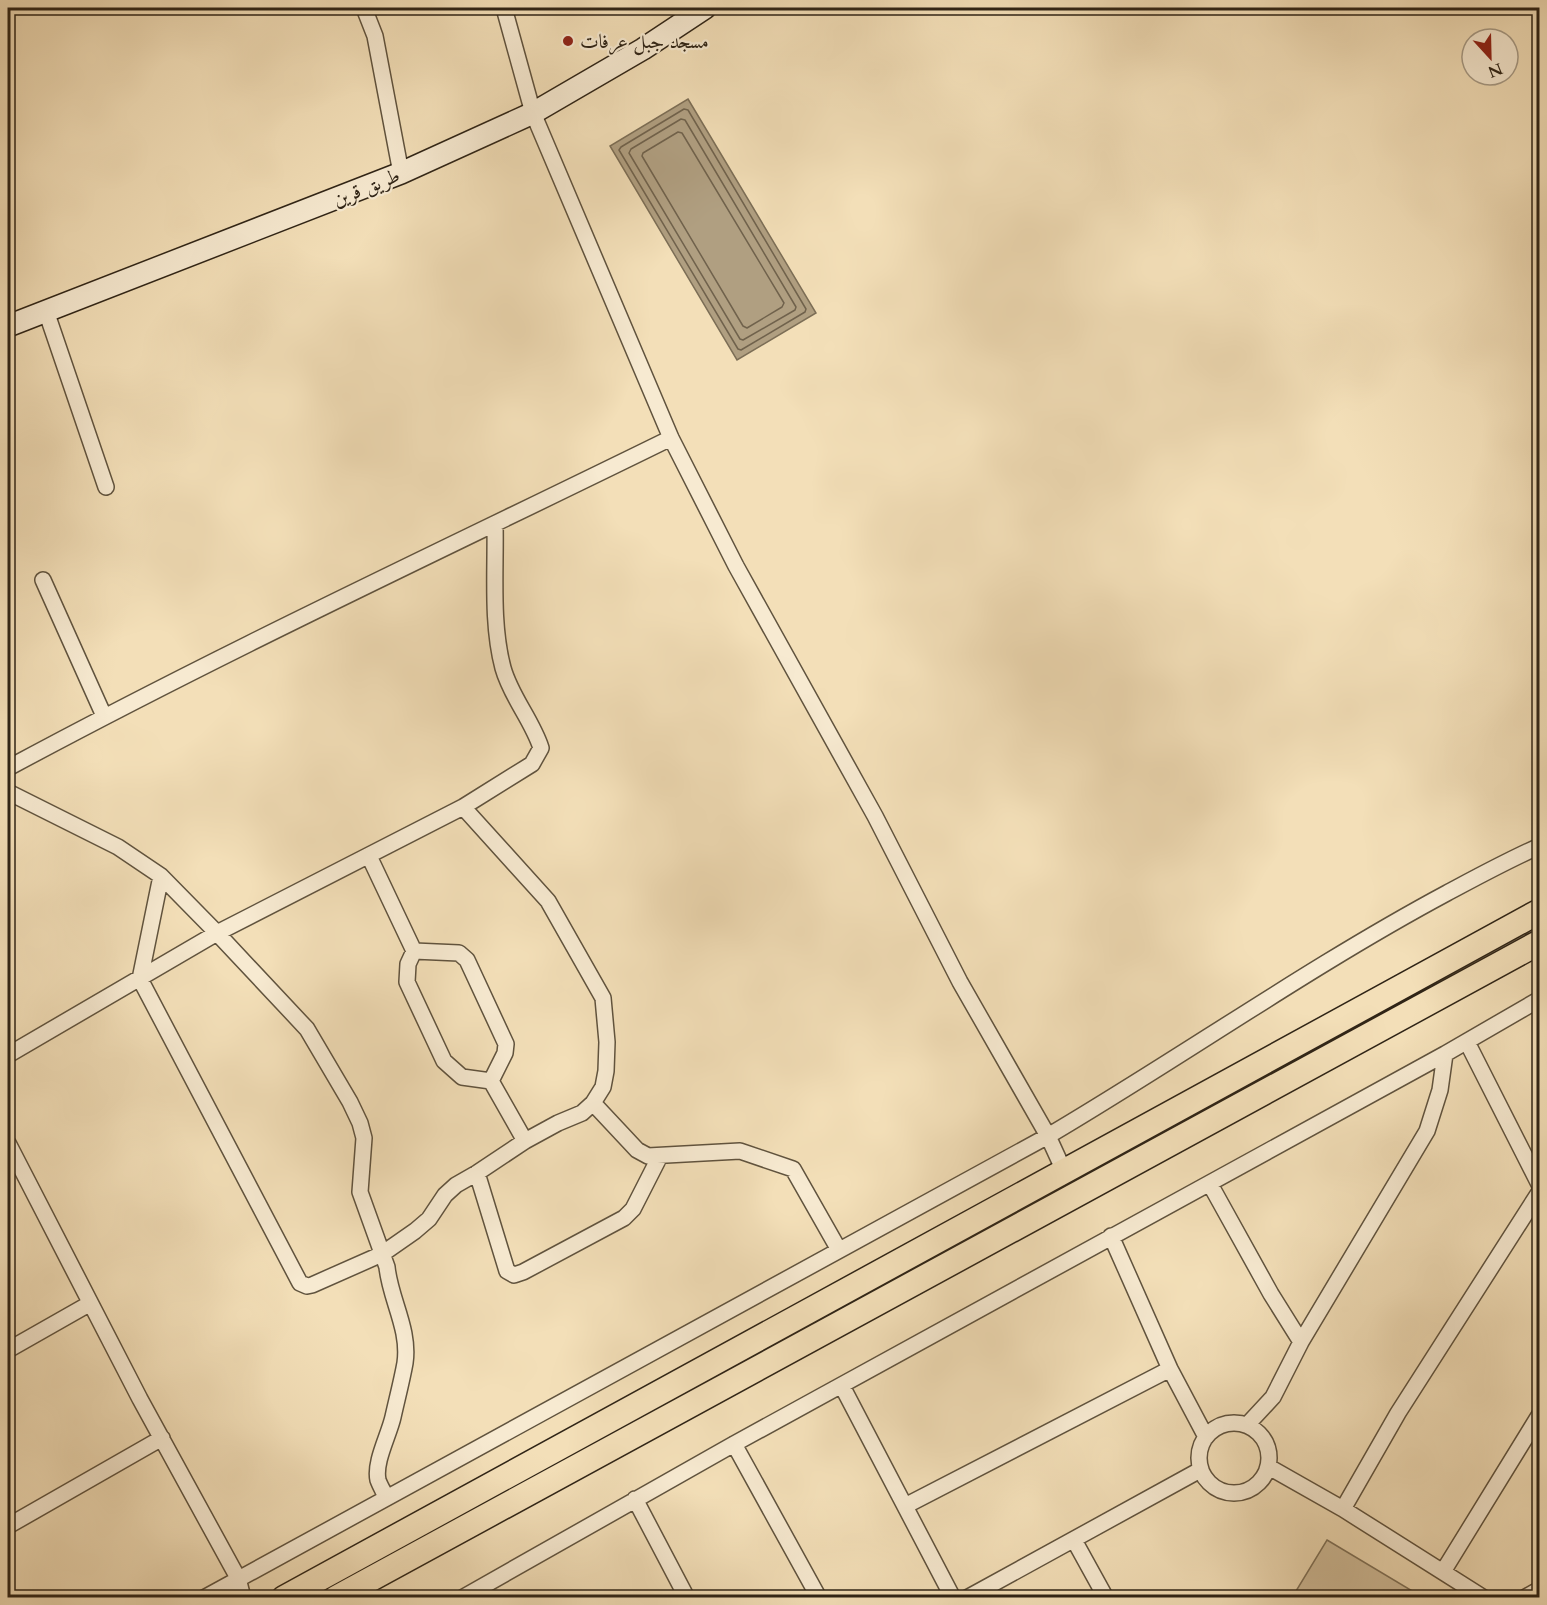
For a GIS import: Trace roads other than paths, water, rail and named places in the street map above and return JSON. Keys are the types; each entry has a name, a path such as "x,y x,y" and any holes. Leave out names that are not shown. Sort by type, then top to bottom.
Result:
{"highway":[{"path":"284,1598 1539,911"},
{"path":"336,1598 1539,942"}],"main road":[{"name":"طريق قرين","path":"8,326 401,173 533,113 643,49 705,8"}],"street":[{"path":"364,8 375,36 401,173"},
{"path":"504,8 533,113 671,438 736,566 875,816 960,982 1048,1136 1064,1172"},
{"path":"46,311 106,488"},
{"path":"8,768 104,716 671,438"},
{"path":"8,1055 217,933 463,807 532,764 541,748 535,731 504,670 499,644 496,610 495,524"},
{"path":"43,580 104,716"},
{"path":"8,792 118,847 161,876 307,1029 350,1101 364,1138 360,1192 382,1254 404,1335 405,1362 393,1418 380,1459 378,1479 386,1497"},
{"path":"161,876 140,979 300,1283 312,1286 382,1254 416,1231 429,1219 456,1185 525,1141 582,1113 593,1103 603,1087 607,1042 603,998 548,901 463,807"},
{"path":"204,1598 1048,1136 1124,1091 1254,1007 1386,926 1539,846"},
{"path":"369,856 414,951"},
{"path":"414,951 459,953 467,960 506,1044 505,1053 491,1081"},
{"path":"414,951 408,963 407,982 444,1061 462,1077 491,1081"},
{"path":"462,1598 734,1444 1467,1042 1539,999"},
{"path":"1467,1042 1539,1186"},
{"path":"1247,1425 1273,1397 1301,1342 1426,1131 1440,1090 1445,1054"},
{"path":"491,1081 525,1141"},
{"path":"593,1103 637,1150 648,1156 740,1151 793,1169 839,1250"},
{"path":"8,1143 89,1304 238,1578 243,1598"},
{"path":"477,1173 507,1271 514,1275 624,1218 633,1209 660,1155"},
{"path":"8,1167 22,1174 30,1186"},
{"path":"1210,1184 1271,1294 1301,1342"},
{"path":"1343,1509 1398,1413 1539,1191"},
{"path":"1111,1236 1170,1369 1206,1437"},
{"path":"8,1350 89,1304"},
{"path":"905,1506 1170,1369"},
{"path":"842,1386 953,1598"},
{"path":"1444,1570 1539,1414"},
{"path":"1237,1422 1247,1425 1264,1437 1270,1457 1269,1467 1264,1477 1257,1486 1246,1491 1225,1492 1214,1488 1200,1470 1199,1450 1206,1437 1217,1426 1237,1422"},
{"path":"8,1526 162,1438"},
{"path":"734,1444 819,1598"},
{"path":"1269,1467 1444,1570 1484,1598"},
{"path":"967,1598 1200,1470"},
{"path":"635,1500 687,1598"},
{"path":"1074,1540 1106,1598"},
{"path":"1524,1598 1539,1589"}],"water":[{"path":"688,99 816,313 737,360 610,146"}],"place":[{"name":"مسجد جبل عرفات","path":"568,41"}]}
